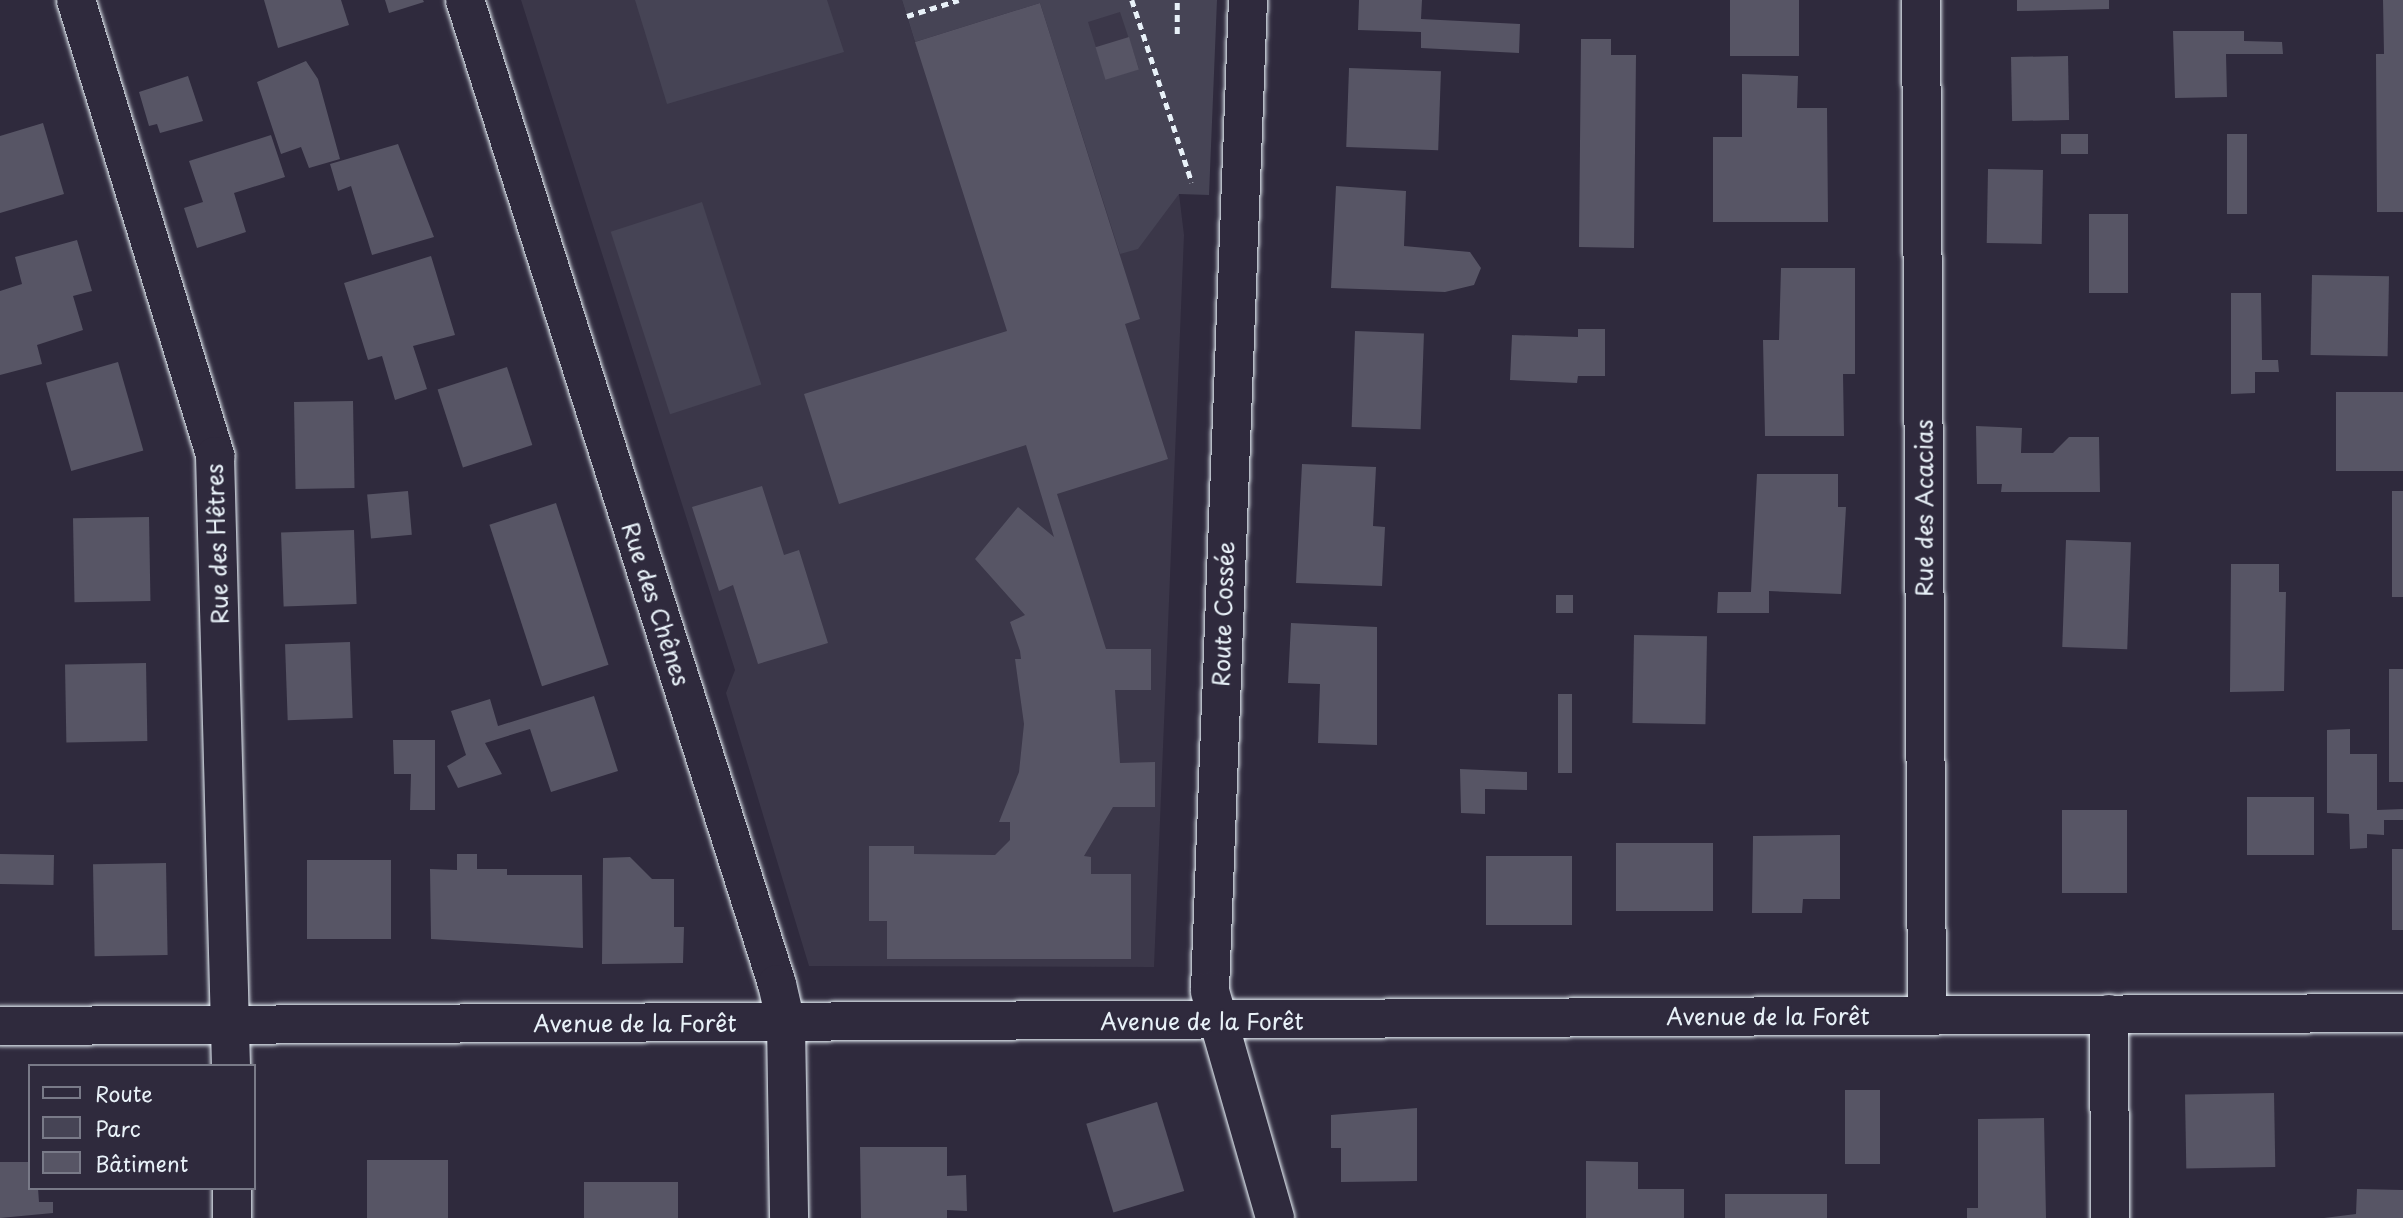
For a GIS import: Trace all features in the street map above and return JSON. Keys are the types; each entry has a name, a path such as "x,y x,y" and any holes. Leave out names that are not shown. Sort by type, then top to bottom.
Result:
{"street":[{"name":"Rue des Hêtres","path":"76,0 215,456 231,1064"},
{"name":"Rue des Chênes","path":"465,0 786,1023 789,1218"},
{"name":"Route Cossée","path":"1248,0 1210,943 1215,1021 1275,1218"},
{"name":"Rue des Acacias","path":"1921,0 1927,1015"},
{"name":"Avenue de la Forêt","path":"0,1026 2403,1013"},
{"path":"2109,1014 2110,1218"},
{"path":"232,1190 232,1218"}],"path":[{"path":"907,16 959,0"},
{"path":"1132,0 1194,195"},
{"path":"1177,0 1177,34"}],"shaded area":[{"path":"521,0 902,0 915,42 1040,3 1050,33 1121,11 1179,194 1184,235 1154,967 809,966 726,693 735,670"}],"green space":[{"path":"635,0 827,0 844,52 667,104"},
{"path":"902,0 1217,0 1209,195 1179,194 1138,249 1120,254 1040,3 915,42","holes":["1120,12 1139,69 1106,79 1088,22"]},
{"path":"702,202 761,385 670,414 611,232"}],"building":[{"path":"264,0 341,0 349,25 278,48"},
{"path":"385,0 423,0 424,2 389,13"},
{"path":"1359,0 1422,0 1421,19 1520,24 1519,53 1421,48 1421,32 1358,30"},
{"path":"1730,0 1799,0 1799,56 1730,56"},
{"path":"2017,0 2109,0 2109,9 2017,11"},
{"path":"2383,0 2403,0 2403,212 2377,212 2376,54 2384,54"},
{"path":"1040,3 1140,319 1125,324 1168,459 1057,494 1106,649 1151,649 1151,690 1115,690 1120,763 1155,762 1155,807 1113,807 1084,856 1091,857 1091,874 1131,874 1131,959 887,959 887,921 869,921 869,846 914,846 914,854 995,855 1010,840 1010,822 999,822 1019,772 1024,724 1015,659 1021,659 1020,651 1010,622 1025,615 975,559 1018,507 1054,537 1026,445 839,504 804,394 1007,331 915,42"},
{"path":"2173,31 2244,31 2244,41 2282,42 2283,54 2226,54 2227,97 2175,98"},
{"path":"1129,37 1139,70 1105,80 1096,47"},
{"path":"1581,39 1611,39 1611,55 1636,55 1634,248 1579,247"},
{"path":"2068,56 2069,120 2012,121 2011,57"},
{"path":"306,61 318,79 340,159 309,168 301,147 281,154 257,82"},
{"path":"1349,68 1441,71 1438,150 1346,147"},
{"path":"1742,74 1798,76 1797,108 1827,108 1828,222 1713,222 1713,137 1742,137"},
{"path":"188,76 203,121 160,133 157,124 149,126 139,92"},
{"path":"43,123 64,194 0,213 0,136"},
{"path":"2061,134 2088,134 2088,154 2061,154"},
{"path":"2227,134 2247,134 2247,214 2227,214"},
{"path":"271,135 285,177 234,193 246,232 197,248 184,208 203,202 189,161"},
{"path":"398,144 434,237 372,255 351,186 338,191 330,164"},
{"path":"1988,169 2043,170 2042,244 1987,243"},
{"path":"1336,186 1406,191 1404,246 1470,252 1481,268 1474,285 1445,292 1331,288"},
{"path":"2089,214 2128,214 2128,293 2089,293"},
{"path":"77,240 92,291 73,296 83,330 37,345 42,364 0,375 0,291 22,284 15,257"},
{"path":"431,256 455,335 413,346 427,389 395,400 382,356 368,360 344,283"},
{"path":"1781,268 1855,268 1855,374 1843,374 1844,436 1765,436 1763,340 1779,340"},
{"path":"2312,275 2389,276 2388,356 2311,355"},
{"path":"2231,293 2261,293 2262,360 2278,360 2279,372 2255,372 2255,393 2231,394"},
{"path":"1578,329 1605,329 1605,376 1578,376 1577,383 1510,380 1512,335 1578,337"},
{"path":"1355,331 1424,333 1421,429 1352,427"},
{"path":"118,362 143,450 71,471 46,383"},
{"path":"507,367 532,445 463,468 438,390"},
{"path":"2336,392 2403,392 2403,471 2336,471"},
{"path":"353,401 355,488 296,489 294,402"},
{"path":"1976,426 2022,428 2021,453 2053,453 2069,437 2099,437 2100,492 2001,492 2002,484 1977,484"},
{"path":"1302,464 1376,467 1373,526 1385,527 1382,586 1296,583"},
{"path":"1757,474 1838,474 1838,507 1846,507 1841,594 1769,591 1769,613 1717,613 1718,592 1751,592"},
{"path":"762,486 784,555 799,550 828,643 758,664 733,585 719,591 692,507"},
{"path":"408,491 412,535 371,538 367,495"},
{"path":"2392,491 2403,491 2403,597 2392,597"},
{"path":"556,503 609,665 542,686 489,525"},
{"path":"149,517 150,601 74,602 73,518"},
{"path":"354,530 357,604 284,607 281,533"},
{"path":"2066,540 2131,542 2127,649 2062,647"},
{"path":"2231,564 2279,564 2279,592 2286,592 2284,691 2230,692"},
{"path":"1556,595 1573,595 1573,613 1556,613"},
{"path":"1291,623 1377,627 1377,745 1318,743 1320,684 1288,683"},
{"path":"1634,635 1707,636 1705,724 1632,723"},
{"path":"350,642 353,718 288,720 285,644"},
{"path":"146,663 147,741 66,742 65,664"},
{"path":"2389,669 2403,669 2403,782 2389,782"},
{"path":"1558,694 1572,694 1572,773 1558,773"},
{"path":"594,696 618,771 551,792 530,729 485,743 502,774 458,788 447,766 466,755 451,711 490,699 498,726"},
{"path":"2350,729 2350,754 2377,754 2377,810 2403,809 2403,820 2384,820 2384,835 2367,834 2367,848 2350,849 2349,814 2327,813 2327,730"},
{"path":"393,740 435,740 435,810 410,810 411,774 394,774"},
{"path":"1460,769 1527,772 1527,790 1485,789 1485,814 1461,813"},
{"path":"2247,797 2314,797 2314,855 2247,855"},
{"path":"2062,810 2127,810 2127,893 2062,893"},
{"path":"1840,835 1840,899 1803,899 1802,913 1752,913 1753,836"},
{"path":"1616,843 1713,843 1713,911 1616,911"},
{"path":"2392,849 2403,849 2403,930 2392,930"},
{"path":"0,854 54,855 53,885 0,884"},
{"path":"457,854 477,854 477,869 507,869 507,875 582,875 583,948 431,939 430,869 457,870"},
{"path":"1486,856 1572,856 1572,925 1486,925"},
{"path":"630,857 652,879 674,879 674,927 684,927 683,963 602,964 603,858"},
{"path":"307,860 391,860 391,939 307,939"},
{"path":"166,863 168,955 95,956 93,864"},
{"path":"1845,1090 1880,1090 1880,1164 1845,1164"},
{"path":"2274,1093 2275,1167 2186,1169 2185,1095"},
{"path":"1157,1102 1184,1191 1113,1213 1086,1124"},
{"path":"1417,1108 1417,1181 1341,1182 1341,1148 1331,1148 1331,1115"},
{"path":"2044,1118 2046,1218 1967,1218 1967,1208 1978,1208 1978,1119"},
{"path":"860,1147 947,1147 947,1176 966,1175 967,1211 947,1210 947,1218 861,1218"},
{"path":"367,1160 448,1160 448,1218 367,1218"},
{"path":"1586,1161 1638,1162 1638,1189 1684,1189 1684,1218 1586,1218"},
{"path":"0,1162 28,1162 28,1190 38,1190 39,1202 53,1202 53,1213 0,1218"},
{"path":"584,1182 678,1182 678,1218 584,1218"},
{"path":"2357,1189 2403,1190 2403,1218 2324,1218 2356,1214"},
{"path":"1725,1194 1827,1194 1827,1218 1725,1218"}]}
